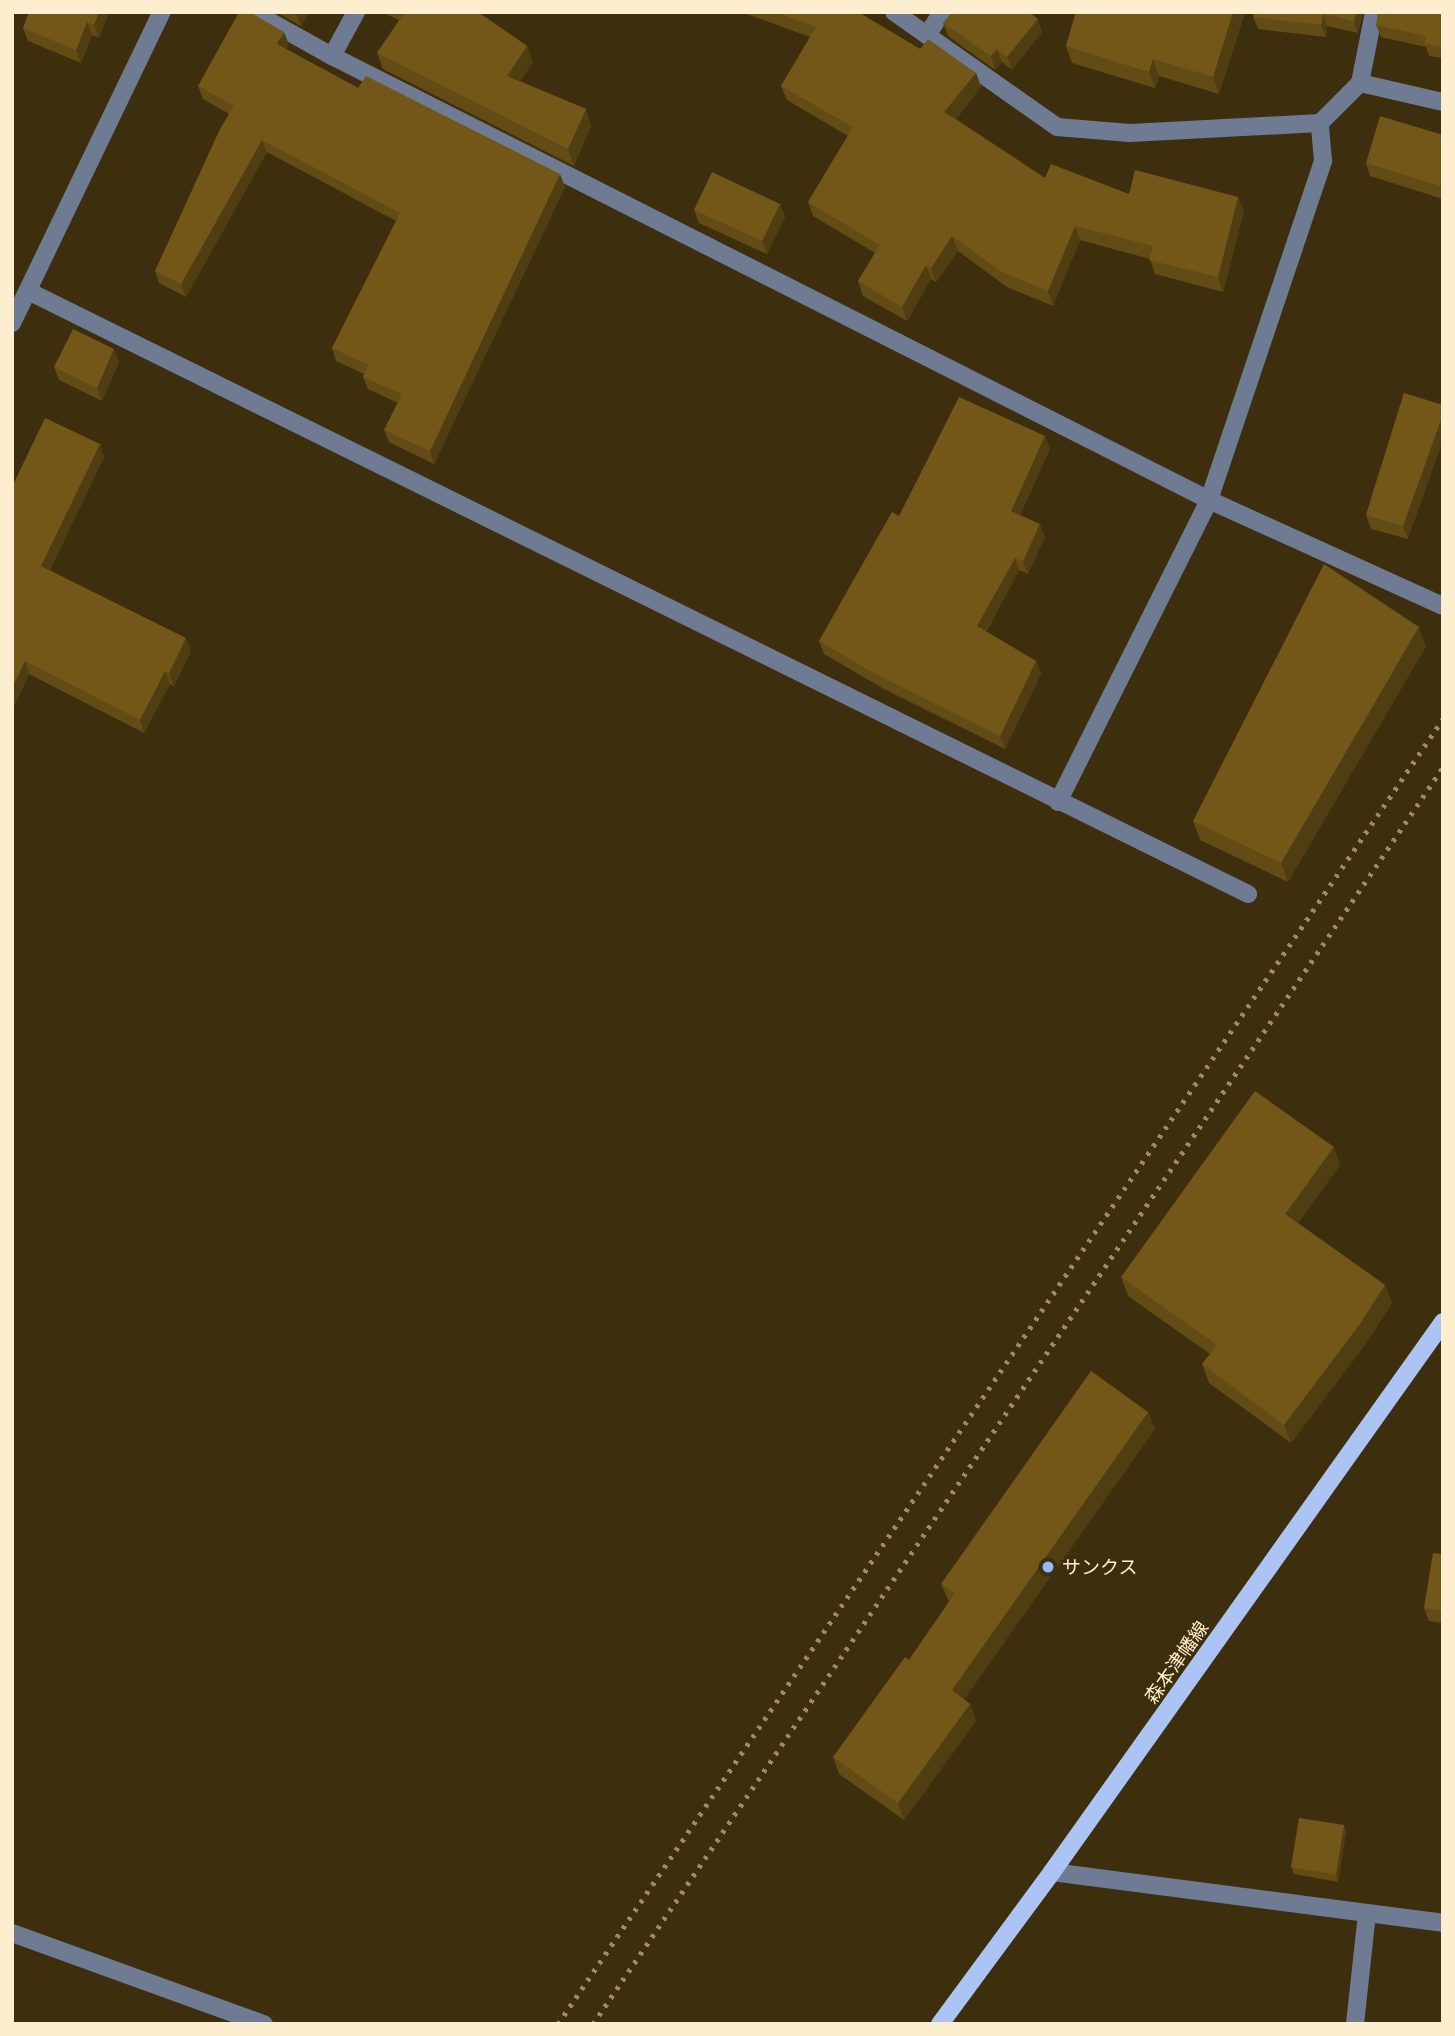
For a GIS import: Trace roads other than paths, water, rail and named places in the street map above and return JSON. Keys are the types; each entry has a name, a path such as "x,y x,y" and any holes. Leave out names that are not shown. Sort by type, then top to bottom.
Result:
{"main road":[{"name":"森本津幡線","path":"940,2024 1052,1872 1443,1322"}],"street":[{"path":"12,323 162,12"},
{"path":"253,12 332,56 1209,500 1443,606"},
{"path":"332,56 356,12"},
{"path":"894,12 1057,127 1130,133 1320,123 1360,83 1374,12"},
{"path":"928,34 942,12"},
{"path":"1360,83 1443,102"},
{"path":"1058,802 1209,500 1323,161 1320,123"},
{"path":"28,291 1248,894"},
{"path":"1052,1872 1443,1923"},
{"path":"1355,2024 1367,1914"},
{"path":"12,1933 264,2024"}],"railway":[{"path":"558,2024 1443,719"},
{"path":"593,2024 1443,767"}],"place":[{"name":"サンクス","path":"1048,1567"}]}
